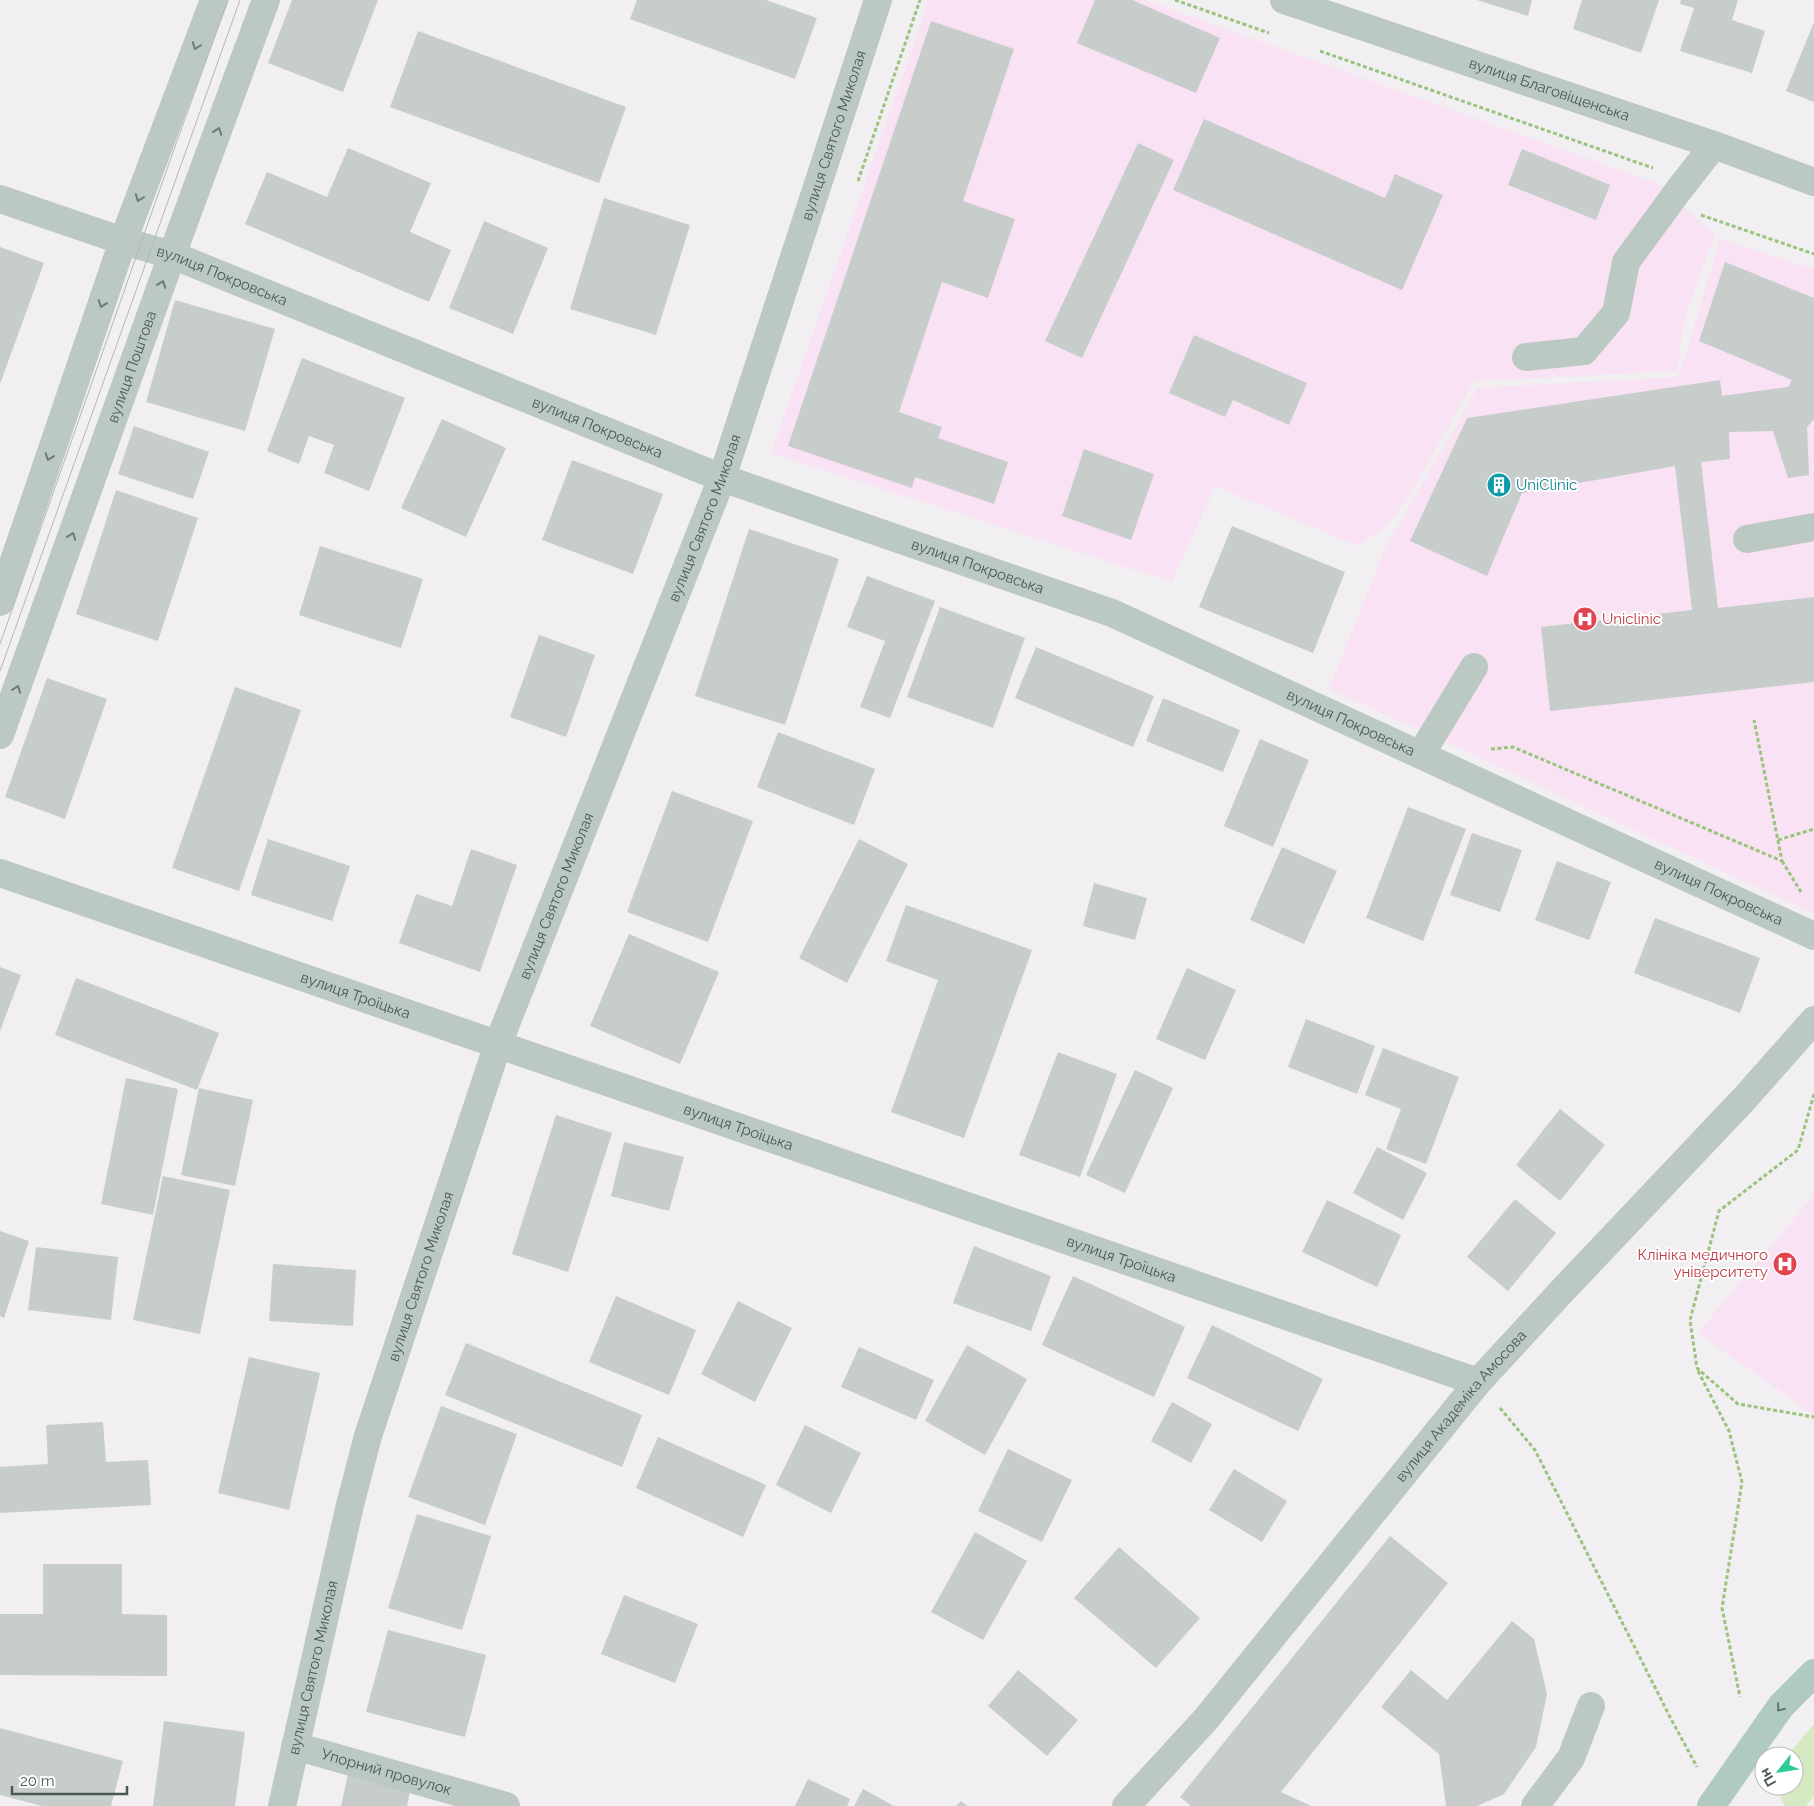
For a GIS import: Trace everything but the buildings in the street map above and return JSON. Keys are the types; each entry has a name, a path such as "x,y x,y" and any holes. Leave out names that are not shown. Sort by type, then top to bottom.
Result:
{"main road":[{"path":"1713,1803 1781,1706 1814,1673"}],"street":[{"path":"0,602 123,241 214,0"},
{"name":"вулиця Поштова","path":"0,735 172,255 266,0"},
{"name":"вулиця Святого Миколая","path":"282,1806 350,1505 368,1436 498,1044 722,478 878,0"},
{"name":"вулиця Благовіщенська","path":"1284,0 1714,145 1814,182"},
{"path":"1526,357 1584,351 1616,313 1626,262 1714,145"},
{"name":"вулиця Покровська","path":"0,199 123,241 172,255 722,478 1112,613 1814,936"},
{"path":"1747,539 1814,527"},
{"path":"1421,754 1474,667"},
{"name":"вулиця Троїцька","path":"0,873 1478,1382"},
{"name":"вулиця Академіка Амосова","path":"1126,1806 1206,1718 1478,1382 1744,1099 1814,1020"},
{"path":"1535,1806 1571,1758 1590,1706"},
{"name":"Упорний провулок","path":"295,1746 506,1806"}],"path":[{"path":"1175,0 1278,36"},
{"path":"1316,49 1662,171 1695,213 1814,254"},
{"path":"1754,720 1782,861 1805,898"},
{"path":"1485,749 1513,747 1782,861"},
{"path":"1778,840 1814,829"},
{"path":"1740,1697 1722,1608 1742,1482 1729,1432 1697,1368 1690,1320 1719,1211 1798,1150 1814,1094"},
{"path":"1697,1368 1738,1404 1814,1417"},
{"path":"1478,1382 1535,1450 1713,1803"}],"shaded area":[{"path":"929,0 1145,0 1656,183 1715,234 1684,320 1677,371 1474,381 1406,501 1386,526 1358,546 1215,486 1172,582 771,453"},
{"name":"Uniclinic","path":"1720,239 1814,269 1814,914 1329,689 1385,549 1478,388 1679,377"},
{"name":"Клініка медичного університету","path":"1814,1195 1814,1415 1698,1333"}],"green space":[{"path":"1814,1724 1814,1796 1806,1806 1785,1806 1780,1796 1804,1796 1804,1746 1795,1746"}],"tram line":[{"path":"0,644 228,0"},
{"path":"0,671 240,0"}],"place":[{"name":"UniСlinic","path":"1499,485"},
{"name":"Uniclinic","path":"1585,619"},
{"name":"Клініка медичного університету","path":"1785,1264"}]}
